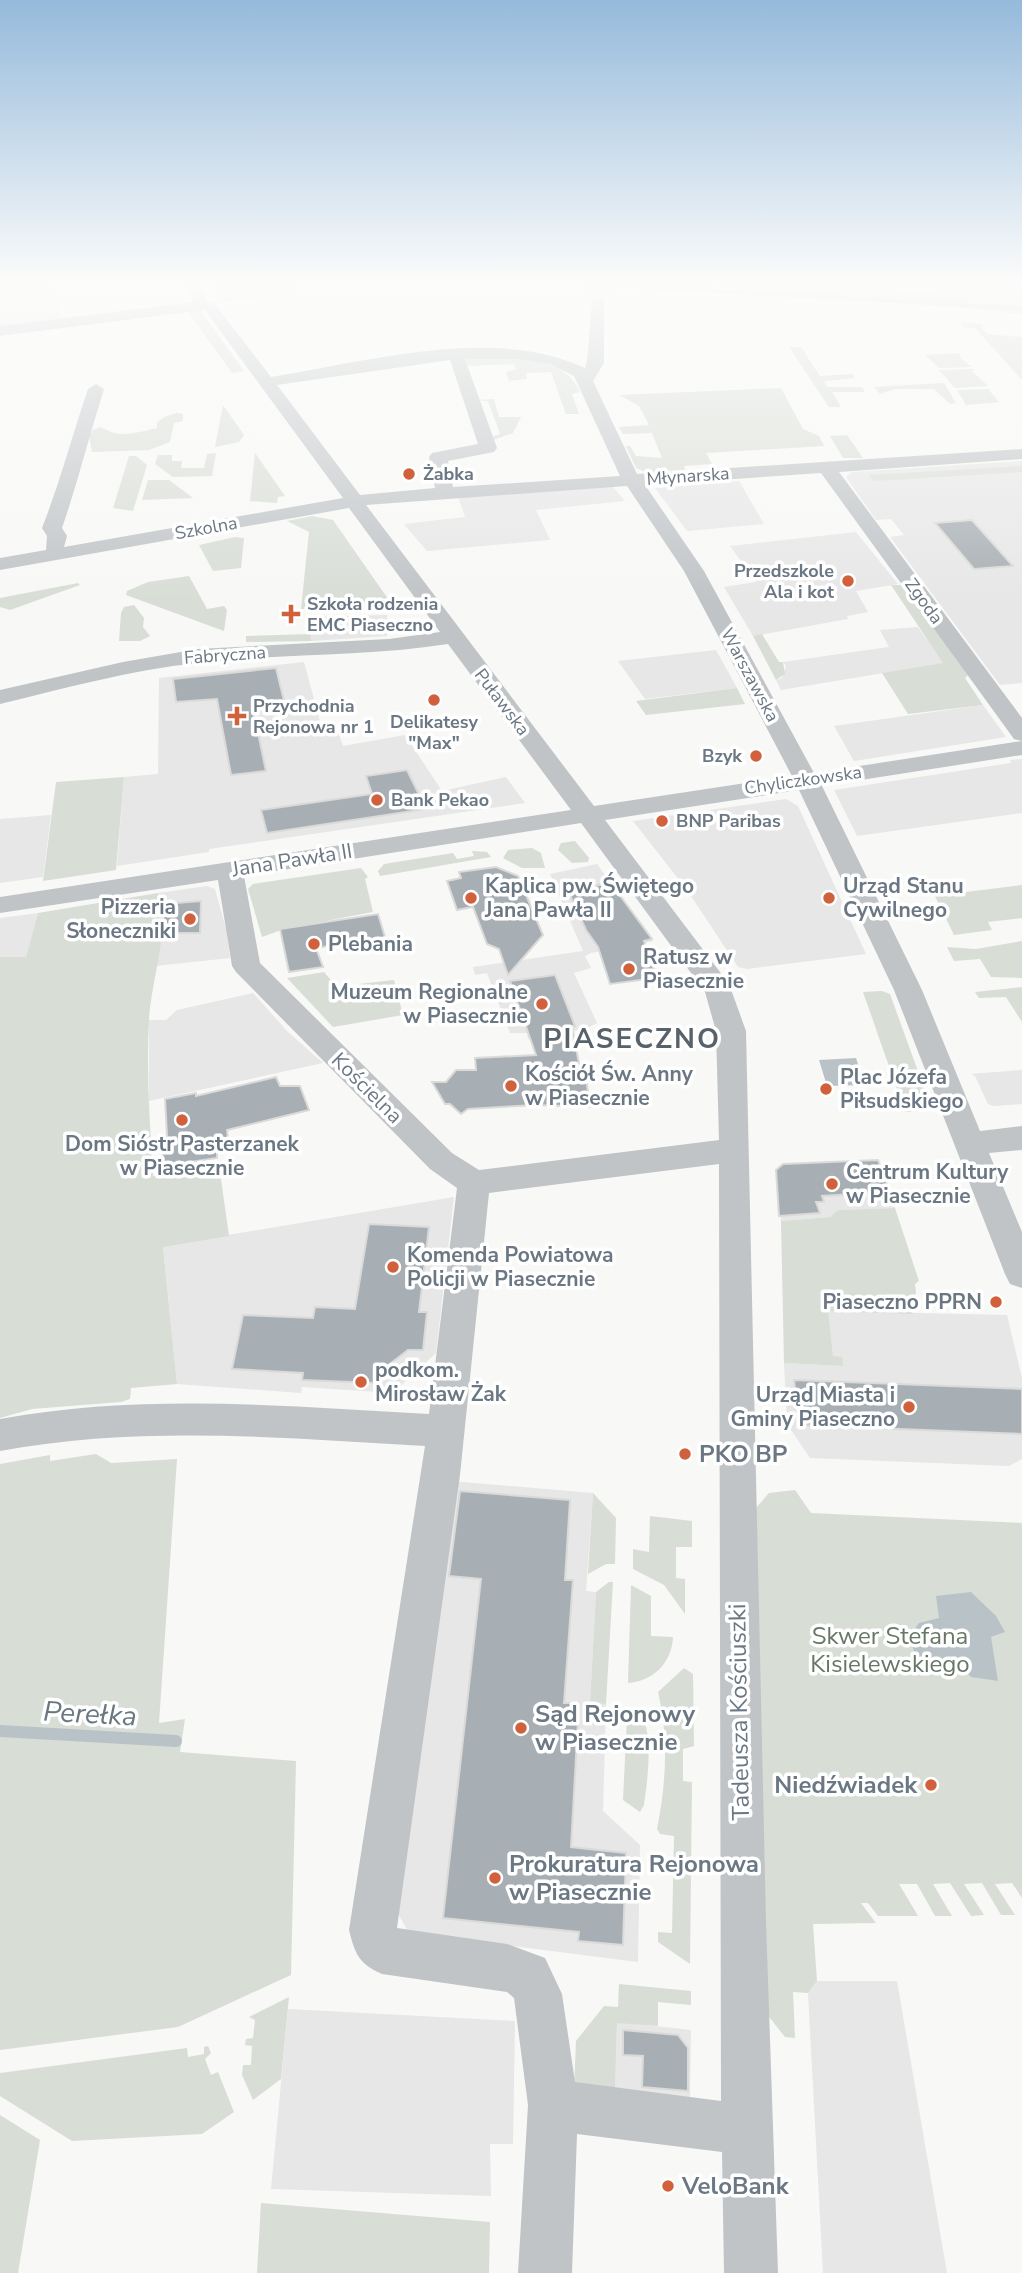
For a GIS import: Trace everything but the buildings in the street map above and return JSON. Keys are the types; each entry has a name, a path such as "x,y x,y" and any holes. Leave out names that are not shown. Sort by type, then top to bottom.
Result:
{"street":[{"path":"57,554 54,545 57,536 52,528 76,462 76,449 96,390"},
{"name":"Puławska","path":"273,390 452,636 719,990 731,1031 734,1151"},
{"path":"445,492 438,457 488,448 468,390"},
{"name":"Warszawska","path":"591,390 631,480 694,571 806,779 902,978 971,1143"},
{"name":"Młynarska","path":"355,502 445,492 1022,454"},
{"name":"Zgoda","path":"826,467 1022,734"},
{"name":"Szkolna","path":"0,564 355,502"},
{"name":"Fabryczna","path":"0,696 199,656 366,649 452,636"},
{"name":"Chyliczkowska","path":"584,813 1022,748"},
{"name":"Jana Pawła II","path":"0,905 584,813"},
{"name":"Kościelna","path":"230,870 246,966 441,1161 474,1183"},
{"path":"1022,1138 971,1143 1022,1273"},
{"path":"545,2273 553,2105 538,1994 528,1975 507,1968 382,1950 376,1942 374,1917 437,1500 474,1183 734,1151"},
{"name":"Tadeusza Kościuszki","path":"734,1151 742,1922 751,2273"},
{"path":"0,1435 54,1425 196,1417 446,1431"},
{"path":"553,2105 748,2130"}],"shaded area":[{"path":"1022,461 1022,683 1000,685 890,537 904,535 891,519 876,520 846,477 852,472"},
{"path":"739,481 764,524 687,531 655,488"},
{"path":"612,486 625,501 536,510 550,540 427,551 404,524 465,517 458,497"},
{"path":"856,532 898,584 856,591 868,612 847,616 848,619 753,636 724,587 756,582 730,546"},
{"path":"387,615 387,636 311,641 312,617"},
{"path":"918,627 944,663 781,690 776,680 782,678 786,666 783,662 889,647 880,630"},
{"path":"716,650 737,688 645,699 618,661"},
{"path":"304,662 322,729 337,728 343,746 405,735 442,791 506,777 525,803 209,849 209,852 117,866 124,777 158,774 159,678"},
{"path":"983,705 1006,737 854,761 834,726"},
{"path":"1022,759 1022,813 857,836 834,790 1011,763 1010,760"},
{"path":"786,799 798,806 866,954 747,969 738,967 687,890 633,821"},
{"path":"51,815 43,877 0,883 0,819"},
{"path":"597,864 653,941 585,956 591,968 574,973 597,1023 585,1029 528,1039 527,1033 510,1033 487,973 475,975 473,967 583,951 550,874"},
{"path":"207,886 215,889 226,929 230,958 155,966 162,933 162,904 158,893"},
{"path":"38,913 26,957 0,957 0,918"},
{"path":"253,993 287,1031 323,1063 149,1101 149,1020 166,1020 177,1010"},
{"path":"856,1058 865,1085 827,1086 819,1060"},
{"path":"1022,1070 1022,1104 988,1104 975,1076 971,1074"},
{"name":"Centrum Kultury w Piasecznie","path":"878,1160 895,1208 838,1210 830,1217 781,1221 776,1175 780,1166"},
{"path":"454,1197 436,1353 393,1393 302,1387 301,1393 177,1384 163,1246"},
{"path":"827,1311 1007,1315 1022,1378 1022,1459 1009,1466 810,1458 787,1424 784,1363 843,1366 833,1356"},
{"name":"Sąd Rejonowy w Piasecznie","path":"450,1481 593,1493 586,1591 596,1592 590,1702 606,1704 603,1811 640,1845 638,1962 409,1933 393,1905"},
{"path":"971,1592 996,1616 1005,1632 991,1637 998,1681 971,1677 962,1667 951,1672 930,1668 921,1662 912,1644 913,1633 919,1623 939,1618 936,1596"},
{"path":"817,1981 897,1981 947,2273 823,2273 808,1993"},
{"path":"288,2009 515,2021 513,2144 490,2144 491,2196 271,2189"},
{"path":"617,2022 691,2030 690,2099 615,2091"}],"green space":[{"path":"557,390 579,390 580,392 572,394 579,414 566,414"},
{"path":"782,390 803,429 819,436 824,446 706,453 712,464 684,466 685,470 646,472 636,468 626,446 630,446 636,456 662,458 652,433 623,434 619,427 649,425 639,406 619,395"},
{"path":"818,390 865,392 832,392 841,407 829,407"},
{"path":"935,390 948,390 956,403 950,404"},
{"path":"957,390 989,390 999,402 966,405"},
{"path":"494,399 499,417 521,417 513,433 490,441 492,437 500,434 488,401 476,400"},
{"path":"223,405 244,435 239,442 215,447"},
{"path":"183,414 183,421 174,423 170,442 149,450 92,452 89,436 93,430 100,427 115,433 135,433 157,428 157,423 164,417"},
{"path":"847,435 863,458 843,458 830,436"},
{"path":"216,453 212,476 173,477 155,464 158,455 172,455 172,461 182,461 181,468 204,468 207,454"},
{"path":"255,453 285,496 278,497 277,503 250,501"},
{"path":"129,456 136,456 147,465 133,511 113,508"},
{"path":"1022,466 1022,472 873,481 869,475"},
{"path":"148,480 169,480 193,498 142,500"},
{"path":"312,516 333,520 393,606 301,609 309,532 287,521"},
{"path":"235,537 244,538 241,568 213,571 199,545"},
{"path":"189,576 207,609 224,606 227,610 224,631 126,595 127,591 148,582"},
{"path":"78,583 80,585 10,610 0,607 0,598"},
{"path":"891,585 905,585 968,675 965,678 983,705 908,714 882,673 943,663"},
{"path":"134,605 144,618 143,627 150,636 140,641 119,641 121,613 124,607"},
{"path":"311,634 311,641 246,642 246,636"},
{"path":"762,634 779,662 783,662 785,674 776,680 753,636"},
{"path":"737,688 745,704 646,715 636,701"},
{"path":"124,777 116,870 43,881 56,782"},
{"path":"575,841 589,858 588,862 572,863 558,850 561,843"},
{"path":"532,848 541,853 545,868 522,868 503,858 508,850"},
{"path":"472,851 487,852 491,857 380,876 378,871 384,864 453,853 457,859 474,856"},
{"path":"361,868 368,877 365,879 373,912 284,929 262,937 248,889 253,884"},
{"path":"935,882 942,882 950,894 1022,885 1022,918 988,922 992,930 954,935 931,888 934,888"},
{"path":"158,893 161,938 150,1005 148,1040 153,1176 219,1165 229,1236 163,1247 177,1384 131,1388 130,1399 121,1402 32,1409 0,1418 0,957 26,957 38,913"},
{"path":"1022,941 1022,978 991,977 980,959 954,961 947,947 976,949"},
{"path":"324,972 349,1001 364,998 359,984 394,980 403,1015 333,1027 287,978"},
{"path":"1022,987 1022,1022 1006,997 979,998 975,992"},
{"path":"882,991 890,994 932,1110 905,1112 863,992"},
{"path":"895,1208 919,1281 915,1284 916,1293 910,1305 913,1314 828,1311 833,1356 842,1357 843,1366 784,1363 781,1221 830,1217 838,1210"},
{"path":"96,1454 111,1463 177,1459 159,1723 185,1719 180,1752 296,1761 291,1975 178,2027 0,2050 0,1464 50,1455 50,1461"},
{"name":"Skwer Stefana Kisielewskiego","path":"795,1490 811,1513 1022,1523 1022,1898 1012,1883 995,1884 1015,1915 1001,1915 982,1883 964,1884 984,1915 971,1916 950,1883 933,1884 952,1916 935,1916 917,1884 899,1884 918,1916 878,1916 868,1903 861,1903 876,1923 813,1924 817,1981 808,1993 793,1992 795,2038 785,2037 766,2013 755,1509 769,1493"},
{"path":"593,1493 616,1518 615,1564 606,1564 588,1574"},
{"path":"650,1516 692,1521 692,1547 676,1547 676,1578 685,1579 685,1614 664,1585 633,1569 633,1549 649,1552"},
{"path":"613,1582 606,1704 590,1703 596,1592"},
{"path":"631,1585 651,1596 651,1636 673,1637 669,1654 660,1669 646,1678 628,1683"},
{"path":"684,1668 693,1674 694,1746 683,1749 683,1781 692,1782 690,1964 658,1942 658,1932 672,1933 674,1836 660,1834 657,1829 665,1761 664,1726 658,1692"},
{"path":"639,1713 647,1731 649,1757 644,1805 640,1812 623,1800 627,1717"},
{"path":"619,1984 691,1991 691,2005 658,2002 658,2026 617,2023 615,2091 574,2089 576,2041 604,2006 618,2007"},
{"path":"289,1997 281,2079 253,2100 242,2075 243,2065 251,2065 252,2046 245,2045 246,2039 253,2038 255,2020 249,2017"},
{"path":"208,2046 211,2053 205,2059 211,2075 218,2072 234,2112 202,2134 72,2141 0,2096 0,2073 187,2048 188,2057 204,2054 204,2047"},
{"path":"0,2115 40,2140 18,2273 0,2273"},
{"path":"261,2203 490,2222 489,2273 257,2273"}],"waterway":[{"name":"Perełka","path":"0,1731 176,1741"}],"place":[{"name":"Żabka","path":"409,474"},
{"name":"Przedszkole Ala i kot","path":"848,581"},
{"name":"Szkoła rodzenia EMC Piaseczno","path":"291,614"},
{"name":"Delikatesy \"Max\"","path":"434,700"},
{"name":"Przychodnia Rejonowa nr 1","path":"237,716"},
{"name":"Bzyk","path":"756,756"},
{"name":"Bank Pekao","path":"377,800"},
{"name":"BNP Paribas","path":"662,821"},
{"name":"Kaplica pw. Świętego Jana Pawła II","path":"471,898"},
{"name":"Urząd Stanu Cywilnego","path":"829,898"},
{"name":"Pizzeria Słoneczniki","path":"190,919"},
{"name":"Plebania","path":"314,944"},
{"name":"Ratusz w Piasecznie","path":"629,969"},
{"name":"Muzeum Regionalne w Piasecznie","path":"542,1004"},
{"name":"Kościół Św. Anny w Piasecznie","path":"511,1086"},
{"name":"Plac Józefa Piłsudskiego","path":"826,1089"},
{"name":"Dom Sióstr Pasterzanek w Piasecznie","path":"182,1120"},
{"name":"Centrum Kultury w Piasecznie","path":"832,1184"},
{"name":"Komenda Powiatowa Policji w Piasecznie","path":"393,1267"},
{"name":"Piaseczno PPRN","path":"996,1302"},
{"name":"podkom. Mirosław Żak","path":"361,1382"},
{"name":"Urząd Miasta i Gminy Piaseczno","path":"909,1407"},
{"name":"PKO BP","path":"685,1454"},
{"name":"Sąd Rejonowy w Piasecznie","path":"521,1728"},
{"name":"Niedźwiadek","path":"931,1785"},
{"name":"Prokuratura Rejonowa w Piasecznie","path":"495,1878"},
{"name":"VeloBank","path":"668,2186"}],"district":[{"name":"PIASECZNO","path":"632,1039"}]}
